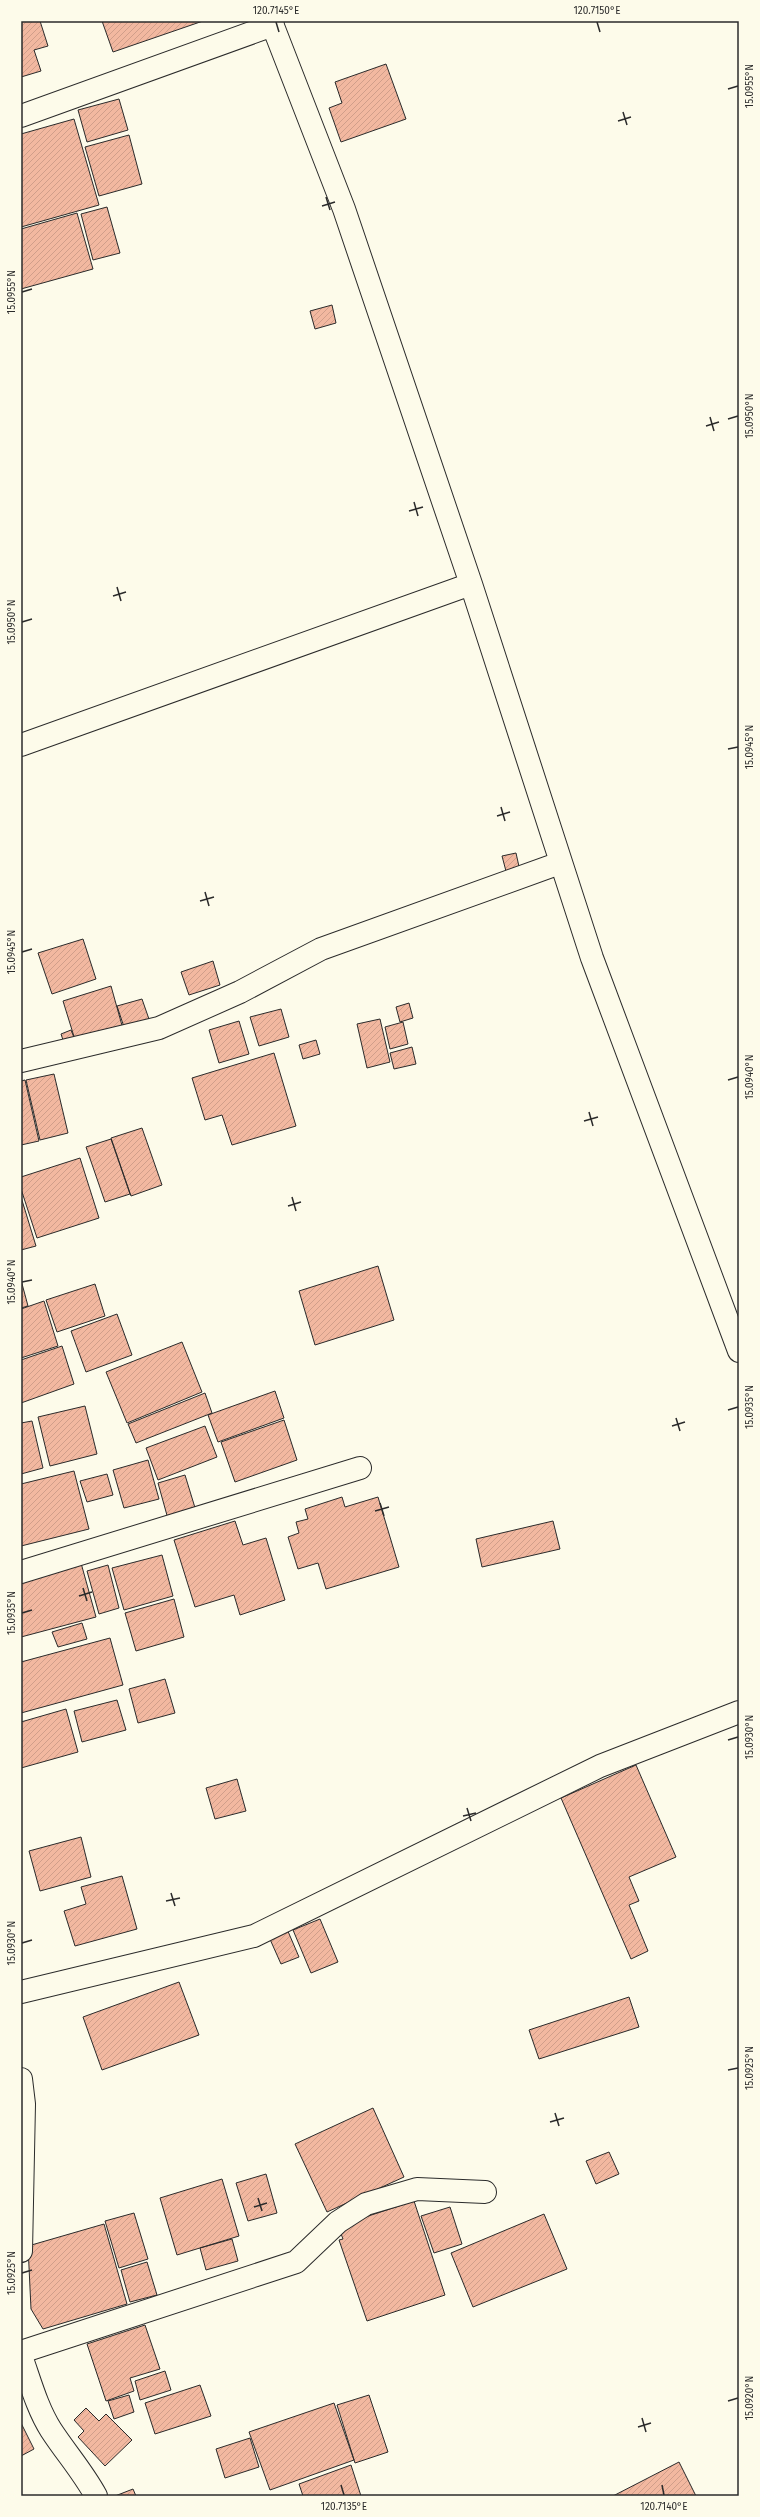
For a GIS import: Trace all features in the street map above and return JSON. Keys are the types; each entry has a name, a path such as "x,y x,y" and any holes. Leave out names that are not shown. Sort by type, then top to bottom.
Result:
{"street":[{"path":"21,116 272,23 344,208 471,584 560,863 592,958 739,1351"},
{"path":"21,745 471,584"},
{"path":"21,1061 159,1028 240,992 321,949 560,863"},
{"path":"21,1572 360,1468"},
{"path":"21,1992 254,1936 600,1766 739,1712"},
{"path":"21,2079 24,2119 21,2251"},
{"path":"21,2352 296,2262 338,2222 366,2204 417,2189 485,2192"},
{"path":"21,2356 36,2398 51,2429 86,2477 96,2496"}],"building":[{"path":"21,21 40,21 48,46 34,50 41,71 21,77"},
{"path":"102,21 203,21 113,52"},
{"path":"386,64 406,119 341,142 329,108 342,103 335,82"},
{"path":"119,99 128,130 87,142 78,110"},
{"path":"74,119 99,205 21,227 21,134"},
{"path":"129,135 142,184 99,196 85,147"},
{"path":"107,207 120,253 93,260 81,214"},
{"path":"77,213 93,269 21,289 21,229"},
{"path":"332,305 336,323 315,329 310,311"},
{"path":"516,853 520,871 507,875 502,856"},
{"path":"83,939 96,979 52,994 38,953"},
{"path":"213,961 220,985 189,995 181,972"},
{"path":"111,986 123,1029 76,1043 63,1001"},
{"path":"142,999 150,1022 125,1030 117,1006"},
{"path":"409,1003 413,1018 400,1022 396,1007"},
{"path":"281,1009 289,1037 259,1046 250,1017"},
{"path":"380,1019 390,1062 367,1068 357,1024"},
{"path":"239,1021 249,1054 219,1063 209,1030"},
{"path":"403,1022 408,1044 390,1049 385,1027"},
{"path":"71,1030 77,1045 66,1049 61,1034"},
{"path":"316,1040 320,1054 303,1059 299,1045"},
{"path":"412,1047 416,1064 394,1069 390,1053"},
{"path":"274,1053 296,1126 232,1145 222,1115 205,1120 192,1078"},
{"path":"54,1074 68,1133 40,1140 26,1080"},
{"path":"25,1080 39,1141 21,1145 21,1081"},
{"path":"142,1128 162,1185 131,1196 111,1138"},
{"path":"111,1139 130,1194 105,1202 86,1147"},
{"path":"80,1158 99,1218 37,1238 21,1189 21,1177"},
{"path":"21,1197 36,1246 21,1250"},
{"path":"378,1266 394,1320 315,1345 299,1291"},
{"path":"21,1280 28,1306 21,1308"},
{"path":"95,1284 105,1316 57,1332 46,1300"},
{"path":"44,1301 58,1346 21,1358 21,1309"},
{"path":"117,1314 132,1355 86,1372 71,1331"},
{"path":"182,1342 202,1392 127,1423 106,1372"},
{"path":"62,1346 74,1384 21,1403 21,1360"},
{"path":"275,1391 284,1418 218,1442 208,1415"},
{"path":"205,1393 212,1413 136,1443 128,1424"},
{"path":"85,1406 97,1454 50,1466 38,1417"},
{"path":"284,1420 297,1460 235,1482 221,1442"},
{"path":"32,1421 43,1468 21,1474 21,1423"},
{"path":"205,1426 217,1457 158,1480 146,1448"},
{"path":"148,1460 159,1499 124,1508 113,1470"},
{"path":"74,1471 89,1529 21,1546 21,1484"},
{"path":"107,1474 113,1495 87,1502 80,1481"},
{"path":"185,1475 196,1511 168,1519 158,1483"},
{"path":"342,1497 345,1507 378,1497 399,1567 326,1589 318,1563 298,1569 288,1537 299,1533 296,1522 308,1519 305,1509"},
{"path":"235,1521 243,1545 266,1538 285,1600 240,1615 234,1595 195,1607 174,1540"},
{"path":"553,1521 560,1549 482,1567 476,1539"},
{"path":"162,1555 173,1596 124,1610 112,1568"},
{"path":"81,1563 96,1617 21,1637 21,1580"},
{"path":"108,1565 119,1608 99,1614 87,1571"},
{"path":"174,1599 184,1637 136,1651 125,1613"},
{"path":"82,1623 87,1639 58,1647 52,1632"},
{"path":"110,1638 123,1685 21,1713 21,1662"},
{"path":"165,1679 175,1713 138,1723 129,1689"},
{"path":"117,1700 126,1730 82,1742 74,1711"},
{"path":"66,1709 78,1752 21,1768 21,1722"},
{"path":"636,1765 676,1857 629,1877 639,1901 629,1905 648,1951 631,1959 561,1798"},
{"path":"237,1779 246,1811 215,1819 206,1788"},
{"path":"81,1837 91,1877 40,1891 29,1851"},
{"path":"122,1876 137,1929 75,1946 64,1911 86,1904 81,1887"},
{"path":"320,1919 338,1962 311,1973 293,1930"},
{"path":"287,1929 299,1957 281,1964 269,1937"},
{"path":"179,1982 199,2035 102,2070 83,2017"},
{"path":"629,1997 639,2027 539,2059 529,2030"},
{"path":"373,2108 404,2177 327,2212 295,2144"},
{"path":"609,2152 619,2174 596,2184 586,2161"},
{"path":"266,2174 277,2213 248,2221 236,2183"},
{"path":"222,2179 239,2236 177,2255 160,2198"},
{"path":"414,2201 445,2295 367,2321 339,2240 343,2239 338,2226"},
{"path":"450,2207 462,2244 434,2253 421,2216"},
{"path":"134,2213 148,2259 119,2268 105,2221"},
{"path":"544,2214 567,2269 473,2307 451,2253"},
{"path":"104,2224 127,2304 43,2329 31,2309 28,2246"},
{"path":"232,2239 238,2261 206,2270 200,2248"},
{"path":"147,2262 157,2295 130,2302 121,2270"},
{"path":"145,2325 160,2369 130,2378 134,2391 106,2401 87,2344"},
{"path":"165,2371 171,2390 140,2400 135,2381"},
{"path":"200,2385 211,2416 155,2434 145,2403"},
{"path":"129,2395 134,2412 114,2419 108,2401"},
{"path":"369,2395 388,2452 355,2463 337,2405"},
{"path":"334,2403 354,2460 270,2490 249,2432"},
{"path":"86,2408 99,2421 106,2414 132,2440 105,2466 78,2437 84,2431 74,2420"},
{"path":"21,2423 34,2449 21,2456"},
{"path":"250,2438 259,2467 225,2478 216,2449"},
{"path":"679,2462 696,2496 613,2496"},
{"path":"351,2465 361,2496 303,2496 299,2484"},
{"path":"133,2489 136,2496 115,2496"}]}
